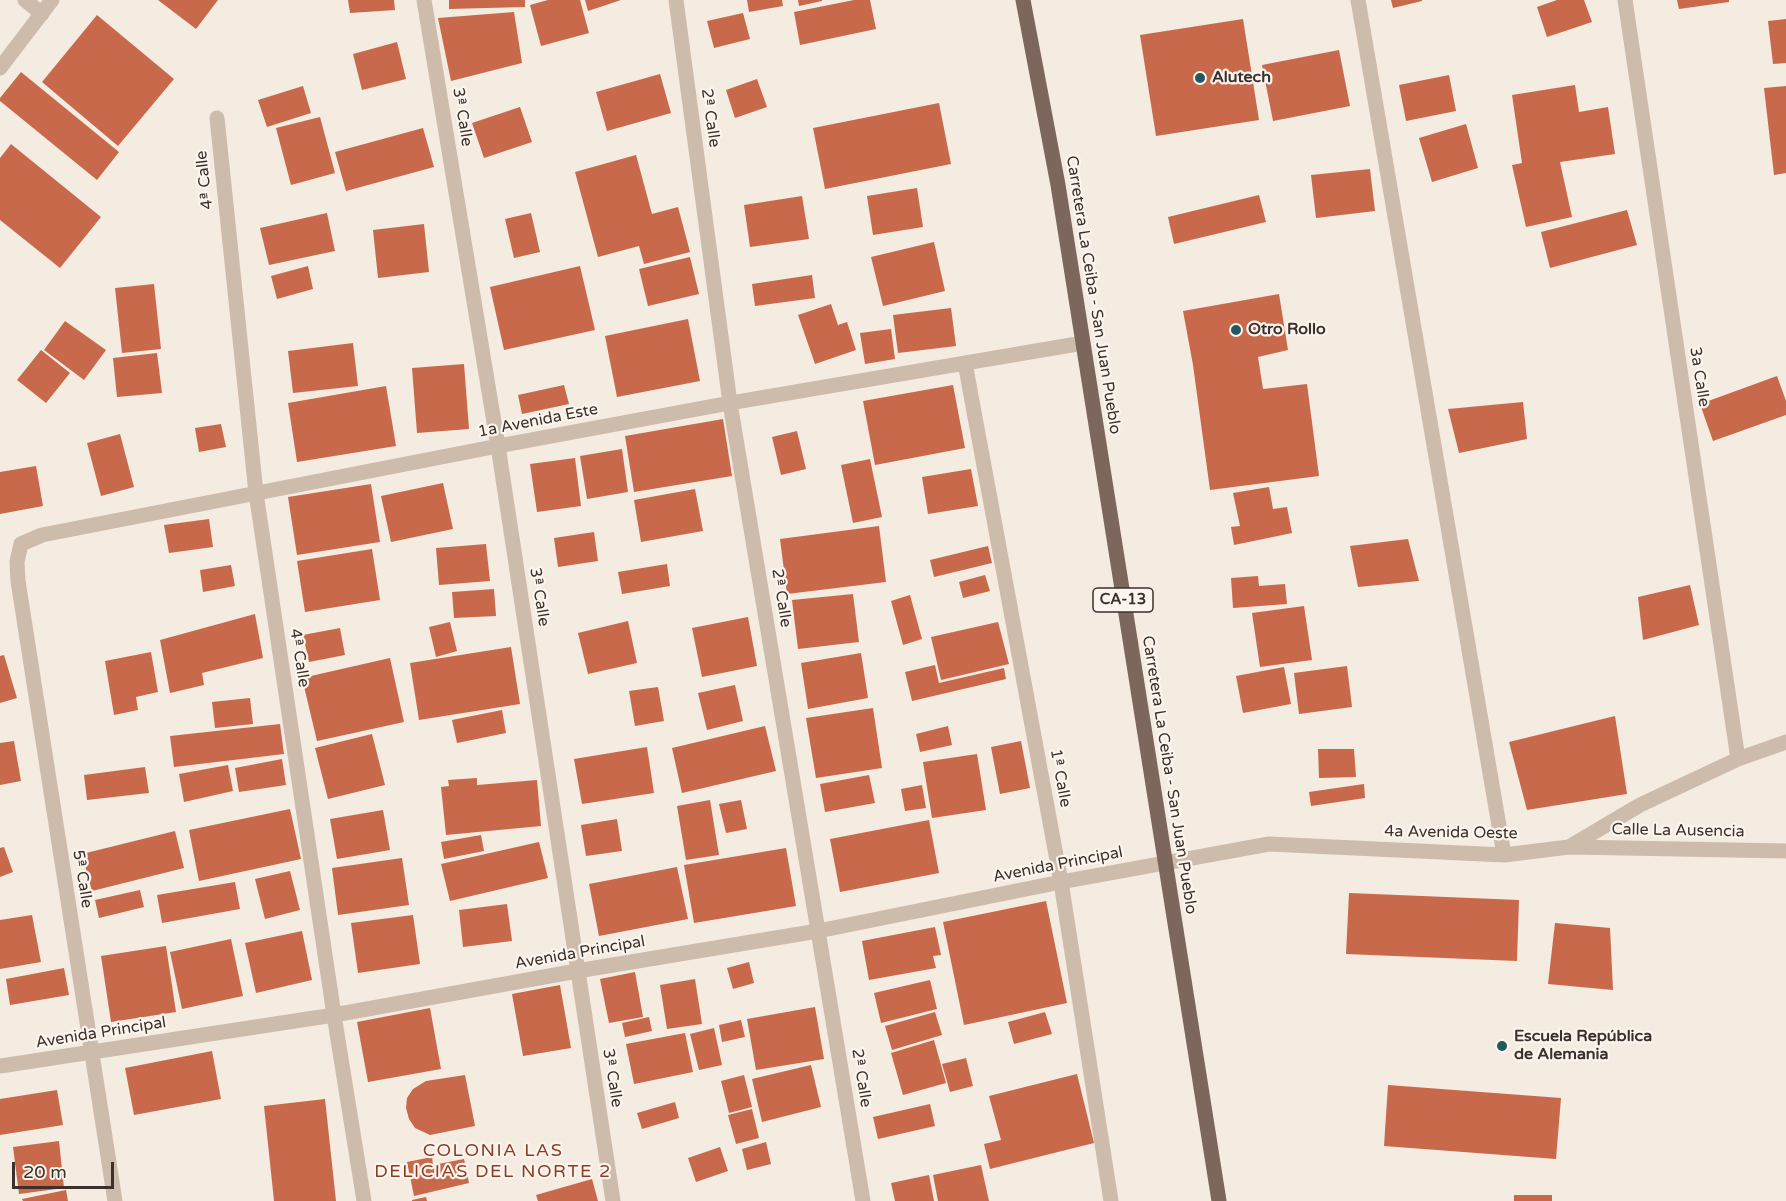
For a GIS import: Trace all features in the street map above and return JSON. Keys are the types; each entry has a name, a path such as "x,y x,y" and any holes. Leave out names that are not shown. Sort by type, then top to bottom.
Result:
{"main road":[{"name":"Carretera La Ceiba - San Juan Pueblo","path":"1023,0 1058,185 1219,1201"}],"street":[{"path":"24,0 42,14"},
{"path":"0,68 52,0"},
{"name":"3ª Calle","path":"424,0 498,447 612,1201"},
{"name":"2ª Calle","path":"676,0 730,403 863,1201"},
{"path":"1358,0 1504,855"},
{"name":"3a Calle","path":"1625,0 1738,759"},
{"name":"4ª Calle","path":"217,118 256,493 364,1201"},
{"name":"1a Avenida Este","path":"17,562 21,544 42,535 730,403 1083,343"},
{"name":"1ª Calle","path":"965,363 1061,882 1111,1201"},
{"name":"5ª Calle","path":"17,562 18,581 90,1053 115,1201"},
{"name":"4a Avenida Oeste","path":"1164,864 1269,844 1504,855 1569,847 1640,805 1738,759 1786,742"},
{"name":"Calle La Ausencia","path":"1569,847 1786,851"},
{"name":"Avenida Principal","path":"0,1066 334,1015 818,931 1061,882 1164,864"}],"building":[{"path":"158,0 218,0 196,29"},
{"path":"348,0 394,0 395,10 350,13"},
{"path":"449,0 525,0 525,7 449,9"},
{"path":"548,0 580,0 589,33 541,46 530,5"},
{"path":"585,0 621,0 588,11"},
{"path":"747,0 782,0 783,6 749,12"},
{"path":"798,0 822,0 822,1 799,6"},
{"path":"854,0 870,0 876,29 800,45 794,12"},
{"path":"1391,0 1422,0 1422,1 1393,8"},
{"path":"1557,0 1584,0 1592,22 1547,37 1537,7"},
{"path":"1677,0 1729,0 1729,2 1679,9"},
{"path":"514,12 522,63 451,81 438,18"},
{"path":"743,13 750,39 714,48 707,21"},
{"path":"97,15 174,79 118,146 42,82"},
{"name":"Alutech","path":"1243,19 1259,120 1156,136 1140,35"},
{"path":"1786,19 1786,63 1773,64 1768,21"},
{"path":"397,42 406,79 362,90 353,54"},
{"path":"1339,50 1350,106 1273,121 1262,65"},
{"path":"21,72 119,152 97,180 0,101"},
{"path":"660,74 671,113 607,131 596,92"},
{"path":"1449,75 1456,111 1406,121 1399,85"},
{"path":"757,79 767,107 735,118 726,90"},
{"path":"1575,85 1579,112 1608,107 1615,154 1560,162 1572,217 1526,227 1512,165 1522,163 1512,95"},
{"path":"303,86 311,113 267,127 258,100"},
{"path":"1786,86 1786,173 1774,175 1764,88"},
{"path":"939,103 951,164 825,189 813,128"},
{"path":"520,107 532,142 484,158 472,123"},
{"path":"320,117 335,173 291,185 276,128"},
{"path":"1466,124 1478,168 1432,182 1419,138"},
{"path":"423,128 434,167 346,191 335,152"},
{"path":"11,144 101,217 60,268 0,220 0,158"},
{"path":"636,155 652,214 678,207 690,252 644,264 639,246 598,257 575,172"},
{"path":"1370,169 1375,211 1316,218 1311,175"},
{"path":"917,188 923,227 873,235 867,196"},
{"path":"1259,195 1266,222 1174,244 1168,217"},
{"path":"802,196 809,239 750,247 744,205"},
{"path":"1627,210 1637,245 1550,268 1541,232"},
{"path":"327,213 335,251 269,265 260,228"},
{"path":"531,213 540,252 514,258 505,219"},
{"path":"424,224 429,272 378,278 373,230"},
{"path":"934,242 945,291 883,306 871,257"},
{"path":"690,257 699,294 648,306 639,269"},
{"path":"308,266 313,289 277,299 271,276"},
{"path":"580,266 595,330 504,350 490,287"},
{"path":"812,275 815,298 755,306 752,284"},
{"path":"154,284 161,349 122,353 115,288"},
{"path":"1279,294 1288,350 1258,357 1263,389 1307,384 1319,476 1210,490 1193,365 1183,311"},
{"path":"831,304 838,325 847,322 856,350 815,364 798,315"},
{"path":"951,308 956,346 898,353 893,315"},
{"path":"688,319 700,381 617,397 605,336"},
{"path":"65,321 106,350 84,380 44,350"},
{"path":"891,329 895,359 865,364 860,333"},
{"path":"353,343 358,386 293,393 288,351"},
{"path":"41,350 70,373 46,403 17,380"},
{"path":"157,353 162,393 117,397 113,358"},
{"path":"464,364 469,429 417,433 412,368"},
{"path":"1777,376 1786,401 1786,415 1713,441 1700,404"},
{"path":"564,385 569,404 522,414 518,395"},
{"path":"953,385 965,448 875,465 863,401"},
{"path":"386,386 396,446 297,462 288,403"},
{"path":"1523,402 1527,439 1459,453 1448,409"},
{"path":"723,419 732,476 634,492 625,436"},
{"path":"221,424 226,447 199,452 195,428"},
{"path":"797,431 806,469 781,475 772,437"},
{"path":"120,434 134,487 101,496 87,443"},
{"path":"622,449 628,492 587,499 580,456"},
{"path":"575,458 581,506 537,512 530,464"},
{"path":"870,459 882,517 853,523 841,465"},
{"path":"36,466 43,506 0,514 0,472"},
{"path":"971,469 978,506 928,514 922,477"},
{"path":"443,483 453,529 391,542 381,496"},
{"path":"371,484 380,542 297,555 288,497"},
{"path":"1269,487 1273,509 1287,507 1292,533 1234,545 1231,527 1240,526 1233,493"},
{"path":"695,489 703,531 641,542 634,500"},
{"path":"209,519 213,547 169,553 164,525"},
{"path":"879,526 886,582 787,594 780,539"},
{"path":"594,532 598,561 558,567 554,538"},
{"path":"1408,539 1419,581 1358,587 1350,546"},
{"path":"486,544 490,581 439,585 436,548"},
{"path":"988,546 992,563 934,577 930,560"},
{"path":"372,549 380,600 305,612 297,561"},
{"path":"667,564 670,586 622,594 618,572"},
{"path":"231,565 235,586 203,592 200,570"},
{"path":"985,575 990,591 963,598 959,582"},
{"path":"1258,576 1259,586 1285,584 1287,604 1233,608 1231,578"},
{"path":"1690,585 1699,625 1643,640 1638,597"},
{"path":"494,589 496,616 454,618 452,592"},
{"path":"853,594 859,642 798,649 792,600"},
{"path":"910,595 922,639 903,645 891,601"},
{"path":"1304,606 1312,660 1260,667 1252,613"},
{"path":"255,614 263,658 202,673 204,685 170,693 160,640"},
{"path":"748,617 757,666 702,677 692,628"},
{"path":"628,621 637,663 588,674 578,633"},
{"path":"450,622 457,651 436,657 429,627"},
{"path":"998,622 1009,664 941,680 931,637"},
{"path":"340,628 345,655 309,662 303,635"},
{"path":"511,647 520,704 419,720 410,663"},
{"path":"151,652 158,692 136,697 138,710 114,715 105,661"},
{"path":"861,653 868,698 808,709 801,663"},
{"path":"4,655 17,698 0,703 0,656"},
{"path":"390,658 404,722 317,741 302,678"},
{"path":"935,665 939,683 1004,668 1006,679 912,701 905,672"},
{"path":"1347,666 1352,707 1299,714 1294,673"},
{"path":"1284,667 1291,704 1243,713 1236,676"},
{"path":"735,685 743,721 707,730 698,693"},
{"path":"658,687 664,721 635,726 629,691"},
{"path":"250,698 253,724 215,728 212,702"},
{"path":"873,708 882,768 816,778 806,718"},
{"path":"502,710 506,733 457,743 452,720"},
{"path":"1615,716 1627,794 1527,810 1509,742"},
{"path":"280,724 284,754 174,767 170,736"},
{"path":"765,726 776,771 682,793 672,748"},
{"path":"948,726 952,745 920,752 916,734"},
{"path":"372,734 385,785 328,799 315,748"},
{"path":"14,741 21,781 0,785 0,743"},
{"path":"1021,741 1030,788 1000,794 991,747"},
{"path":"647,747 654,793 582,804 574,759"},
{"path":"1318,749 1354,749 1356,777 1319,778"},
{"path":"977,754 986,810 932,818 923,762"},
{"path":"282,759 286,785 239,792 235,768"},
{"path":"228,765 233,791 184,802 179,774"},
{"path":"145,767 149,793 87,800 84,775"},
{"path":"869,775 875,803 825,812 820,784"},
{"path":"477,778 477,785 537,780 541,826 446,835 441,787 449,786 448,780"},
{"path":"1364,784 1365,798 1311,806 1309,792"},
{"path":"922,785 926,808 905,811 901,789"},
{"path":"710,800 719,855 686,860 677,806"},
{"path":"741,800 747,829 726,833 719,804"},
{"path":"290,809 301,859 199,881 189,830"},
{"path":"383,810 390,850 337,859 330,819"},
{"path":"617,819 622,851 586,856 581,825"},
{"path":"929,820 939,873 840,892 830,839"},
{"path":"175,831 184,868 92,891 82,854"},
{"path":"481,835 484,851 444,859 441,842"},
{"path":"539,842 548,878 450,901 441,864"},
{"path":"4,847 13,872 0,877 0,848"},
{"path":"786,848 796,906 694,923 684,865"},
{"path":"402,858 409,905 338,915 332,868"},
{"path":"677,867 688,919 599,936 589,884"},
{"path":"290,871 300,910 265,919 255,879"},
{"path":"235,882 240,909 162,923 157,895"},
{"path":"140,890 144,907 99,918 95,900"},
{"path":"1349,893 1519,900 1517,961 1346,954"},
{"path":"1046,901 1067,1003 964,1025 943,922"},
{"path":"507,904 512,941 463,947 459,910"},
{"path":"32,915 41,962 0,969 0,920"},
{"path":"413,915 420,964 358,973 351,923"},
{"path":"1555,923 1610,928 1613,990 1548,984"},
{"path":"935,927 941,955 933,956 936,968 869,980 862,941"},
{"path":"302,931 312,980 256,993 245,943"},
{"path":"231,939 243,996 182,1009 170,952"},
{"path":"166,946 176,1012 111,1022 101,956"},
{"path":"749,962 754,983 733,989 727,968"},
{"path":"64,968 69,995 10,1005 6,979"},
{"path":"635,972 643,1017 609,1023 600,979"},
{"path":"695,979 702,1024 667,1029 660,985"},
{"path":"930,980 937,1009 881,1023 874,993"},
{"path":"560,985 571,1048 523,1056 512,994"},
{"path":"815,1007 824,1059 756,1070 747,1019"},
{"path":"430,1008 441,1069 368,1082 357,1022"},
{"path":"935,1012 942,1035 892,1050 885,1026"},
{"path":"1045,1012 1052,1034 1014,1044 1008,1022"},
{"path":"649,1017 652,1031 625,1037 622,1023"},
{"path":"741,1020 745,1037 722,1042 719,1025"},
{"path":"714,1028 722,1065 699,1070 690,1034"},
{"path":"685,1033 693,1072 634,1084 626,1044"},
{"path":"934,1040 946,1083 903,1095 891,1053"},
{"path":"212,1051 221,1099 134,1115 125,1068"},
{"path":"966,1058 973,1086 950,1092 942,1064"},
{"path":"811,1065 821,1107 762,1122 752,1079"},
{"path":"1077,1074 1094,1143 990,1169 984,1144 1001,1140 989,1096"},
{"path":"465,1075 475,1126 430,1135 415,1128 406,1108 407,1098 413,1089 426,1081"},
{"path":"744,1075 752,1107 729,1113 721,1081"},
{"path":"1388,1085 1561,1098 1556,1159 1384,1146"},
{"path":"57,1090 63,1125 0,1135 0,1099"},
{"path":"325,1099 336,1201 274,1201 264,1106"},
{"path":"675,1102 679,1118 642,1129 637,1113"},
{"path":"930,1104 935,1126 878,1139 873,1117"},
{"path":"752,1109 759,1138 736,1144 728,1115"},
{"path":"59,1141 64,1188 19,1194 13,1147"},
{"path":"766,1142 771,1164 747,1170 742,1149"},
{"path":"720,1147 728,1171 696,1182 688,1158"},
{"path":"432,1157 433,1165 464,1159 469,1183 414,1196 407,1162"},
{"path":"981,1165 989,1201 938,1201 933,1175"},
{"path":"929,1175 934,1201 895,1201 891,1183"},
{"path":"592,1179 598,1201 538,1201 536,1195"},
{"path":"66,1190 68,1201 23,1201 22,1199"},
{"path":"1514,1195 1552,1195 1552,1201 1514,1201"},
{"path":"426,1197 427,1201 412,1201 412,1200"}],"place":[{"name":"Alutech","path":"1200,78"},
{"name":"Otro Rollo","path":"1236,330"},
{"name":"Escuela República de Alemania","path":"1502,1046"}],"district":[{"name":"COLONIA LAS DELICIAS DEL NORTE 2","path":"493,1161"}]}
